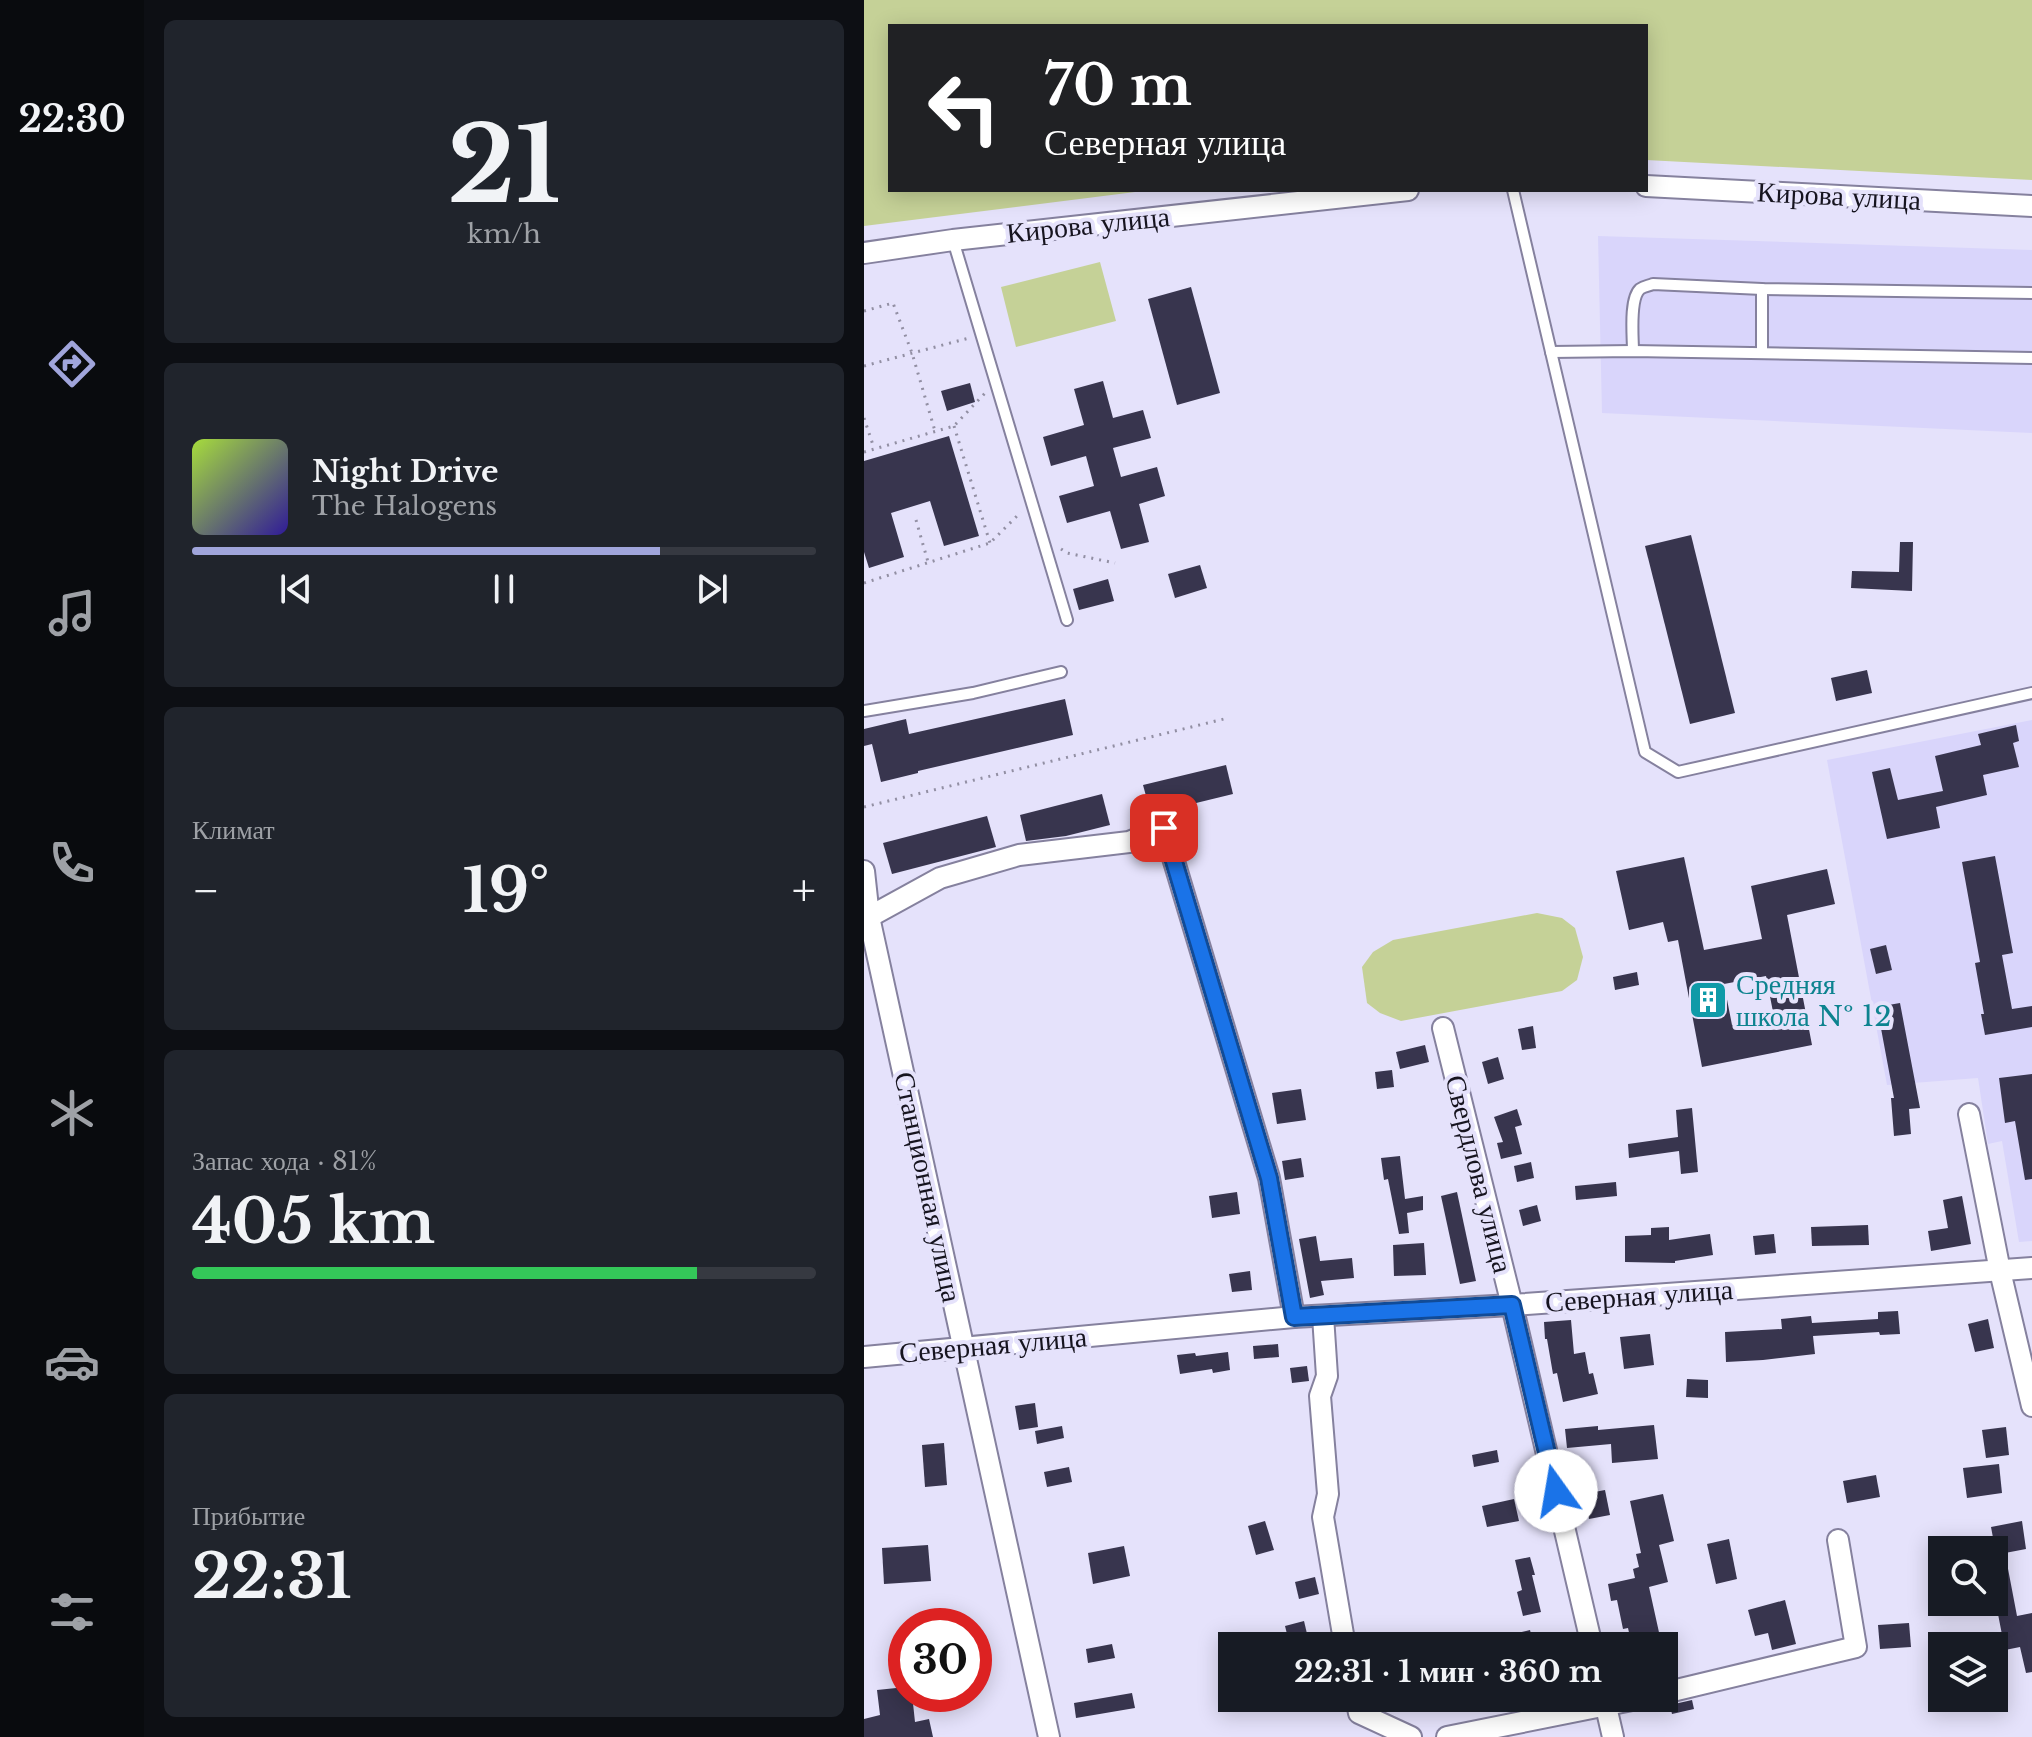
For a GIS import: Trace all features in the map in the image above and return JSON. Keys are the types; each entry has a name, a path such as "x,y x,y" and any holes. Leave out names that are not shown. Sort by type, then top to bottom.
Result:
{"street":[{"name":"Кирова улица","path":"1648,186 2032,206"},
{"name":"Кирова улица","path":"864,253 953,240 1390,192"},
{"path":"866,918 940,878 1019,855 1129,842 1164,828 1269,1178 1294,1317"},
{"name":"Станционная улица","path":"864,871 866,918 1049,1737"},
{"name":"Свердлова улица","path":"1443,1028 1589,1632"},
{"path":"1969,1114 2000,1271 2032,1406"},
{"name":"Северная улица","path":"864,1357 1294,1317 1512,1305 2032,1268"},
{"path":"1323,1316 1327,1376 1320,1396 1328,1494 1323,1517 1342,1632"},
{"path":"1678,1690 1856,1647 1838,1540"},
{"path":"1359,1712 1411,1737"},
{"path":"1447,1737 1560,1712"},
{"path":"1607,1712 1613,1737"}],"lane":[{"path":"1513,192 1645,752 1678,772 2032,693"},
{"path":"953,240 1067,620"},
{"path":"1633,351 1636,294 1653,284 1762,289 2032,293"},
{"path":"1762,289 1762,353"},
{"path":"1551,352 2032,358"},
{"path":"864,711 973,693 1061,672"}],"path":[{"path":"864,311 893,303 912,353 935,431"},
{"path":"864,366 982,334"},
{"path":"864,452 954,426 996,381"},
{"path":"864,418 875,449"},
{"path":"954,426 990,543"},
{"path":"864,583 990,543 1031,500"},
{"path":"916,520 928,562"},
{"path":"1042,535 1067,553 1115,563"},
{"path":"864,807 1224,719"}],"shaded area":[{"path":"1598,236 2032,250 2032,433 1602,413"},
{"path":"2032,720 2032,1241 2019,1242 2002,1141 1988,1144 1978,1078 1887,1085 1827,760"}],"green space":[{"path":"864,0 2032,0 2032,180 1648,160 1648,24 888,24 888,192 1135,192 864,226"},
{"path":"1100,262 1116,321 1016,347 1001,287"},
{"path":"1537,913 1562,918 1575,928 1583,957 1577,980 1562,991 1401,1021 1380,1013 1367,1003 1362,967 1373,952 1393,940"}],"building":[{"path":"1191,287 1220,393 1177,405 1148,299"},
{"path":"1103,381 1113,418 1143,410 1151,438 1113,448 1121,477 1157,467 1165,496 1139,504 1149,542 1121,549 1110,511 1067,523 1059,496 1094,486 1086,456 1051,466 1043,437 1084,425 1074,389"},
{"path":"970,383 975,402 947,411 941,391"},
{"path":"949,436 979,536 944,546 930,501 891,513 904,557 869,568 864,552 864,461"},
{"path":"1691,535 1735,713 1690,724 1645,546"},
{"path":"1900,542 1913,542 1912,591 1851,588 1852,571 1899,572"},
{"path":"1200,565 1207,588 1175,598 1168,574"},
{"path":"1108,579 1114,601 1079,610 1073,589"},
{"path":"1867,670 1872,693 1836,701 1831,678"},
{"path":"1065,699 1073,735 881,782 872,744 864,746 864,729 906,719 909,734"},
{"path":"2016,725 2019,741 2013,743 2019,767 1983,775 1987,795 1936,807 1940,828 1887,839 1872,772 1890,768 1898,800 1943,791 1935,756 1981,745 1978,734"},
{"path":"1226,765 1233,794 1151,814 1143,785"},
{"path":"1102,794 1110,825 1066,836 1026,841 1020,815"},
{"path":"987,816 996,847 892,874 883,843"},
{"path":"1995,856 2013,953 2002,955 2012,1009 2032,1006 2032,1027 1985,1035 1975,963 1980,962 1962,862"},
{"path":"1684,857 1704,950 1762,939 1751,886 1827,869 1835,904 1787,915 1812,1045 1702,1067 1678,940 1668,942 1663,922 1629,930 1616,871","holes":["1766,976 1774,1017 1732,1025 1724,984"]},
{"path":"1886,945 1892,970 1876,974 1870,949"},
{"path":"1637,972 1639,985 1615,990 1613,977"},
{"path":"1900,1003 1920,1108 1909,1109 1911,1134 1894,1136 1891,1098 1894,1098 1877,1007"},
{"path":"1533,1026 1536,1048 1522,1050 1518,1029"},
{"path":"1425,1045 1429,1062 1400,1069 1396,1052"},
{"path":"1498,1057 1504,1079 1488,1084 1482,1062"},
{"path":"1392,1070 1394,1087 1377,1089 1375,1072"},
{"path":"2032,1074 2032,1179 2025,1180 2015,1121 2005,1123 1999,1078"},
{"path":"1301,1089 1306,1120 1277,1124 1272,1093"},
{"path":"1692,1108 1698,1172 1681,1174 1679,1151 1629,1158 1628,1144 1678,1137 1676,1110"},
{"path":"1517,1109 1522,1125 1515,1127 1522,1154 1501,1159 1497,1143 1503,1142 1494,1117"},
{"path":"1400,1156 1405,1199 1423,1196 1423,1210 1407,1213 1409,1233 1399,1234 1381,1158"},
{"path":"1301,1158 1304,1177 1285,1180 1282,1161"},
{"path":"1531,1162 1534,1178 1517,1182 1514,1166"},
{"path":"1616,1182 1617,1196 1576,1200 1575,1186"},
{"path":"1237,1192 1240,1214 1212,1218 1209,1196"},
{"path":"1457,1192 1476,1281 1460,1284 1441,1196"},
{"path":"1962,1196 1971,1244 1931,1251 1928,1231 1948,1228 1943,1200"},
{"path":"1537,1205 1541,1221 1523,1226 1519,1210"},
{"path":"1868,1225 1869,1245 1812,1246 1811,1227"},
{"path":"1669,1227 1669,1240 1710,1234 1713,1255 1675,1263 1625,1262 1625,1236 1651,1235 1651,1228"},
{"path":"1774,1234 1776,1253 1755,1255 1753,1236"},
{"path":"1316,1236 1320,1261 1352,1258 1354,1278 1321,1281 1324,1295 1310,1298 1299,1239"},
{"path":"1424,1243 1426,1275 1394,1276 1393,1245"},
{"path":"1250,1271 1252,1290 1232,1292 1229,1274"},
{"path":"1898,1311 1900,1334 1880,1335 1879,1332 1813,1336 1815,1354 1726,1362 1725,1332 1782,1329 1781,1319 1811,1316 1812,1323 1878,1319 1878,1312"},
{"path":"1988,1319 1994,1348 1975,1352 1968,1324"},
{"path":"1571,1320 1574,1354 1585,1352 1589,1374 1593,1373 1598,1394 1563,1402 1557,1373 1553,1374 1544,1322"},
{"path":"1650,1334 1654,1365 1624,1369 1620,1337"},
{"path":"1278,1344 1279,1357 1254,1359 1253,1346"},
{"path":"1228,1352 1230,1370 1213,1373 1212,1369 1180,1374 1177,1355"},
{"path":"1307,1366 1309,1381 1292,1383 1290,1368"},
{"path":"1687,1379 1708,1380 1708,1398 1686,1397"},
{"path":"1035,1403 1038,1427 1019,1430 1015,1406"},
{"path":"1654,1425 1658,1459 1612,1463 1611,1444 1567,1448 1565,1429 1598,1426 1598,1430"},
{"path":"1062,1426 1064,1438 1037,1444 1035,1431"},
{"path":"2006,1427 2009,1455 1986,1458 1982,1430"},
{"path":"944,1443 947,1485 925,1487 922,1445"},
{"path":"1497,1450 1499,1462 1474,1467 1472,1455"},
{"path":"1999,1464 2002,1493 1967,1498 1963,1468"},
{"path":"1069,1467 1072,1482 1047,1487 1044,1472"},
{"path":"1876,1475 1880,1497 1847,1503 1843,1481"},
{"path":"1605,1490 1610,1515 1589,1519 1584,1494"},
{"path":"1663,1494 1674,1541 1659,1545 1668,1582 1649,1587 1659,1632 1629,1632 1628,1628 1623,1629 1617,1600 1611,1601 1608,1584 1635,1578 1633,1569 1639,1567 1636,1554 1641,1553 1630,1501"},
{"path":"1514,1499 1519,1521 1487,1527 1482,1506"},
{"path":"1265,1521 1274,1550 1256,1555 1248,1526"},
{"path":"2022,1521 2026,1549 2008,1552 2008,1536 1993,1536 1991,1527"},
{"path":"1729,1539 1737,1579 1716,1584 1707,1544"},
{"path":"928,1545 931,1581 884,1584 882,1548"},
{"path":"1124,1546 1130,1576 1093,1584 1088,1553"},
{"path":"1530,1557 1541,1612 1523,1616 1517,1592 1522,1590 1515,1560"},
{"path":"2008,1569 2017,1616 2032,1613 2032,1672 2026,1673 2020,1647 2008,1649 2008,1632 2001,1632 1998,1616 2008,1616"},
{"path":"1315,1577 1319,1594 1299,1599 1295,1582"},
{"path":"1785,1600 1796,1644 1772,1650 1768,1633 1755,1636 1748,1610"},
{"path":"1304,1621 1307,1632 1286,1632 1285,1626"},
{"path":"1909,1623 1911,1647 1880,1649 1878,1625"},
{"path":"1112,1644 1115,1658 1088,1663 1086,1649"},
{"path":"888,1689 888,1712 914,1712 915,1722 929,1719 933,1737 864,1737 864,1719 880,1715 877,1690"},
{"path":"1132,1693 1135,1708 1076,1718 1074,1703"},
{"path":"1692,1700 1694,1709 1672,1714 1678,1712 1678,1703"}],"place":[{"name":"Средняя школа № 12","path":"1708,1000"}],"route":[{"path":"1164,828 1269,1178 1294,1317 1512,1305 1556,1491"}]}
